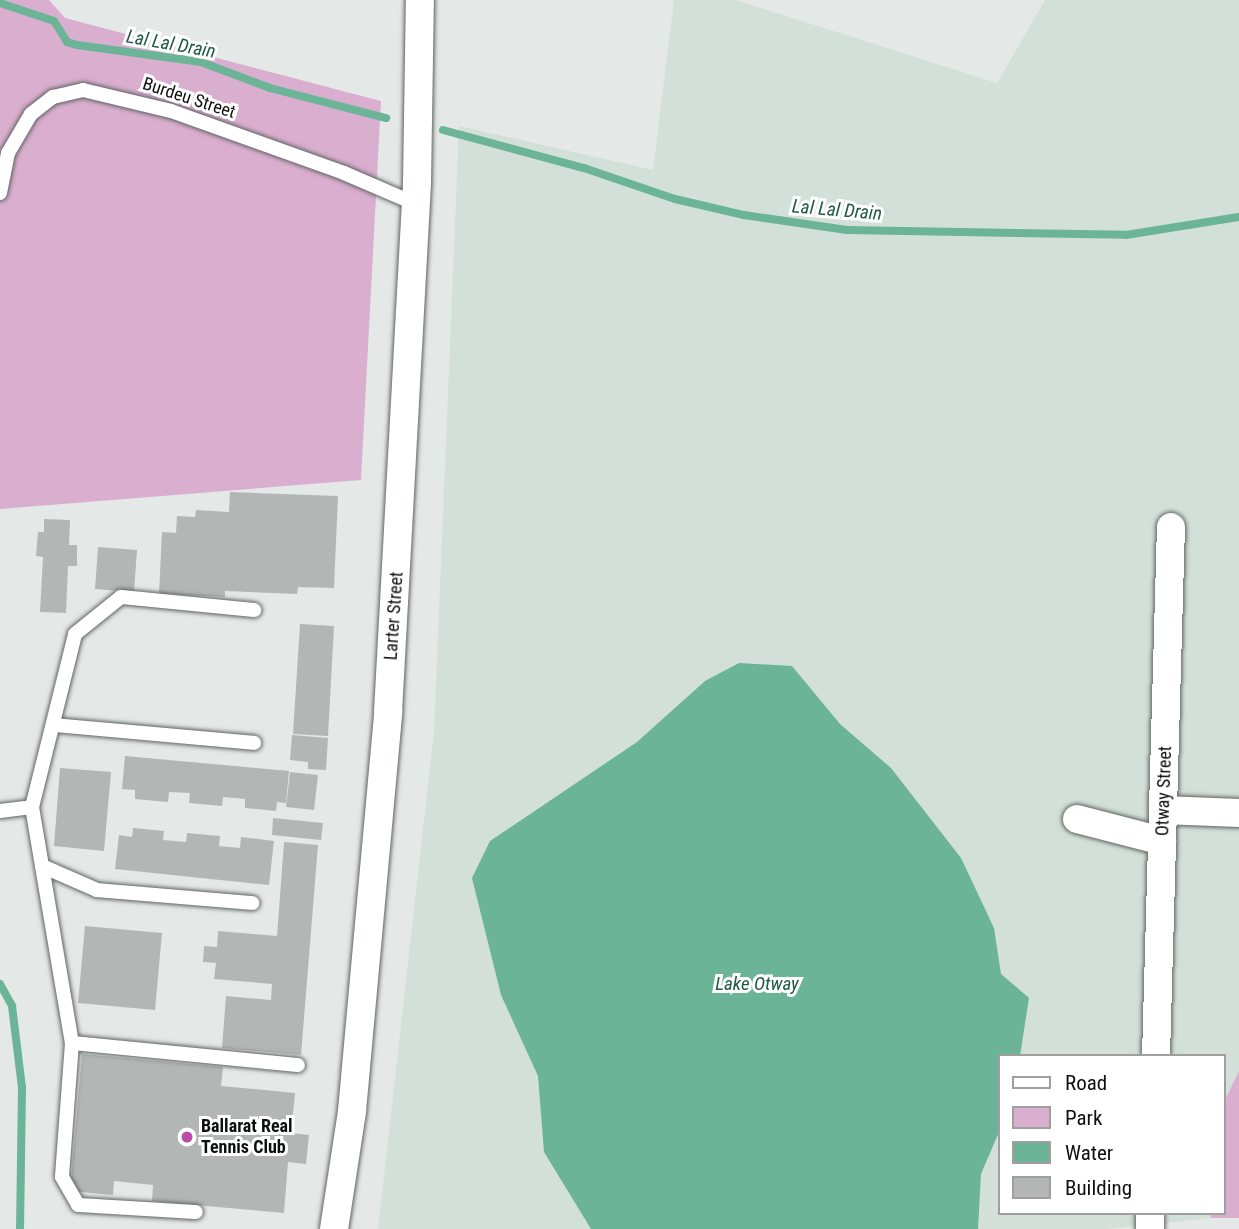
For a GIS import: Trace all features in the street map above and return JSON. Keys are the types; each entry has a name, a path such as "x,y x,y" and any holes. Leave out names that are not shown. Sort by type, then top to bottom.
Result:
{"street":[{"name":"Larter Street","path":"334,1229 352,1111 387,726 416,204 420,0"},
{"name":"Otway Street","path":"1156,1054 1171,527"},
{"path":"1163,810 1239,813"},
{"path":"1077,819 1162,841"}],"lane":[{"name":"Burdeu Street","path":"0,193 8,153 31,114 53,97 83,90 121,96 250,138 416,204"},
{"path":"196,1212 78,1205 62,1177 72,1043 32,807 75,634 121,597 254,610"},
{"path":"54,725 254,743"},
{"path":"0,811 32,807"},
{"path":"42,866 97,890 252,903"},
{"path":"72,1043 298,1065"}],"shaded area":[{"path":"674,0 736,0 997,83 1045,0 1239,0 1239,1071 1225,1100 1225,1054 998,1054 998,1215 1211,1215 1211,1218 1108,1229 378,1229 434,731 459,126 653,170"}],"green space":[{"path":"0,0 49,0 65,18 381,101 361,480 0,509"},
{"path":"1239,1071 1239,1218 1211,1218 1211,1215 1225,1215 1225,1100"}],"water":[{"name":"Lake Otway","path":"739,663 792,666 840,724 891,768 961,858 994,928 1001,974 1029,998 1020,1054 998,1054 998,1134 981,1174 978,1229 591,1229 544,1152 538,1076 501,995 472,878 490,841 637,742 705,681"}],"building":[{"path":"230,492 338,496 334,588 298,587 297,594 225,591 225,597 159,594 162,532 176,533 177,516 195,517 196,510 229,512"},
{"path":"44,519 70,520 69,545 77,545 77,566 68,566 66,613 40,612 43,557 36,556 38,532 44,532"},
{"path":"98,547 137,550 134,592 95,589"},
{"path":"300,624 334,626 328,736 293,734"},
{"path":"292,735 328,738 326,770 308,769 308,762 290,760"},
{"path":"125,756 289,771 286,803 277,802 276,811 245,808 245,799 223,797 222,806 189,803 190,793 169,792 168,802 135,799 135,790 122,789"},
{"path":"60,768 111,772 104,851 54,846"},
{"path":"290,772 318,775 314,810 286,807"},
{"path":"273,818 323,823 321,840 272,835"},
{"path":"133,828 164,831 163,840 186,842 187,833 220,836 219,846 240,848 241,837 274,841 269,885 115,869 119,835 132,837"},
{"path":"284,842 318,845 301,1055 222,1048 226,996 271,1000 272,984 214,979 216,963 203,962 204,946 217,947 218,931 277,936"},
{"path":"85,926 162,933 155,1010 78,1003"},
{"path":"82,1054 223,1067 221,1086 295,1093 291,1133 309,1135 306,1164 288,1162 284,1213 152,1201 153,1185 114,1181 113,1195 70,1191"}],"waterway":[{"name":"Lal Lal Drain","path":"0,3 54,21 67,42 77,45 201,62 270,88 386,118"},
{"name":"Lal Lal Drain","path":"443,130 584,168 675,199 744,215 847,230 1126,235 1239,217"},
{"path":"0,984 12,1006 22,1087 20,1229"}],"place":[{"name":"Ballarat Real Tennis Club","path":"187,1137"}]}
